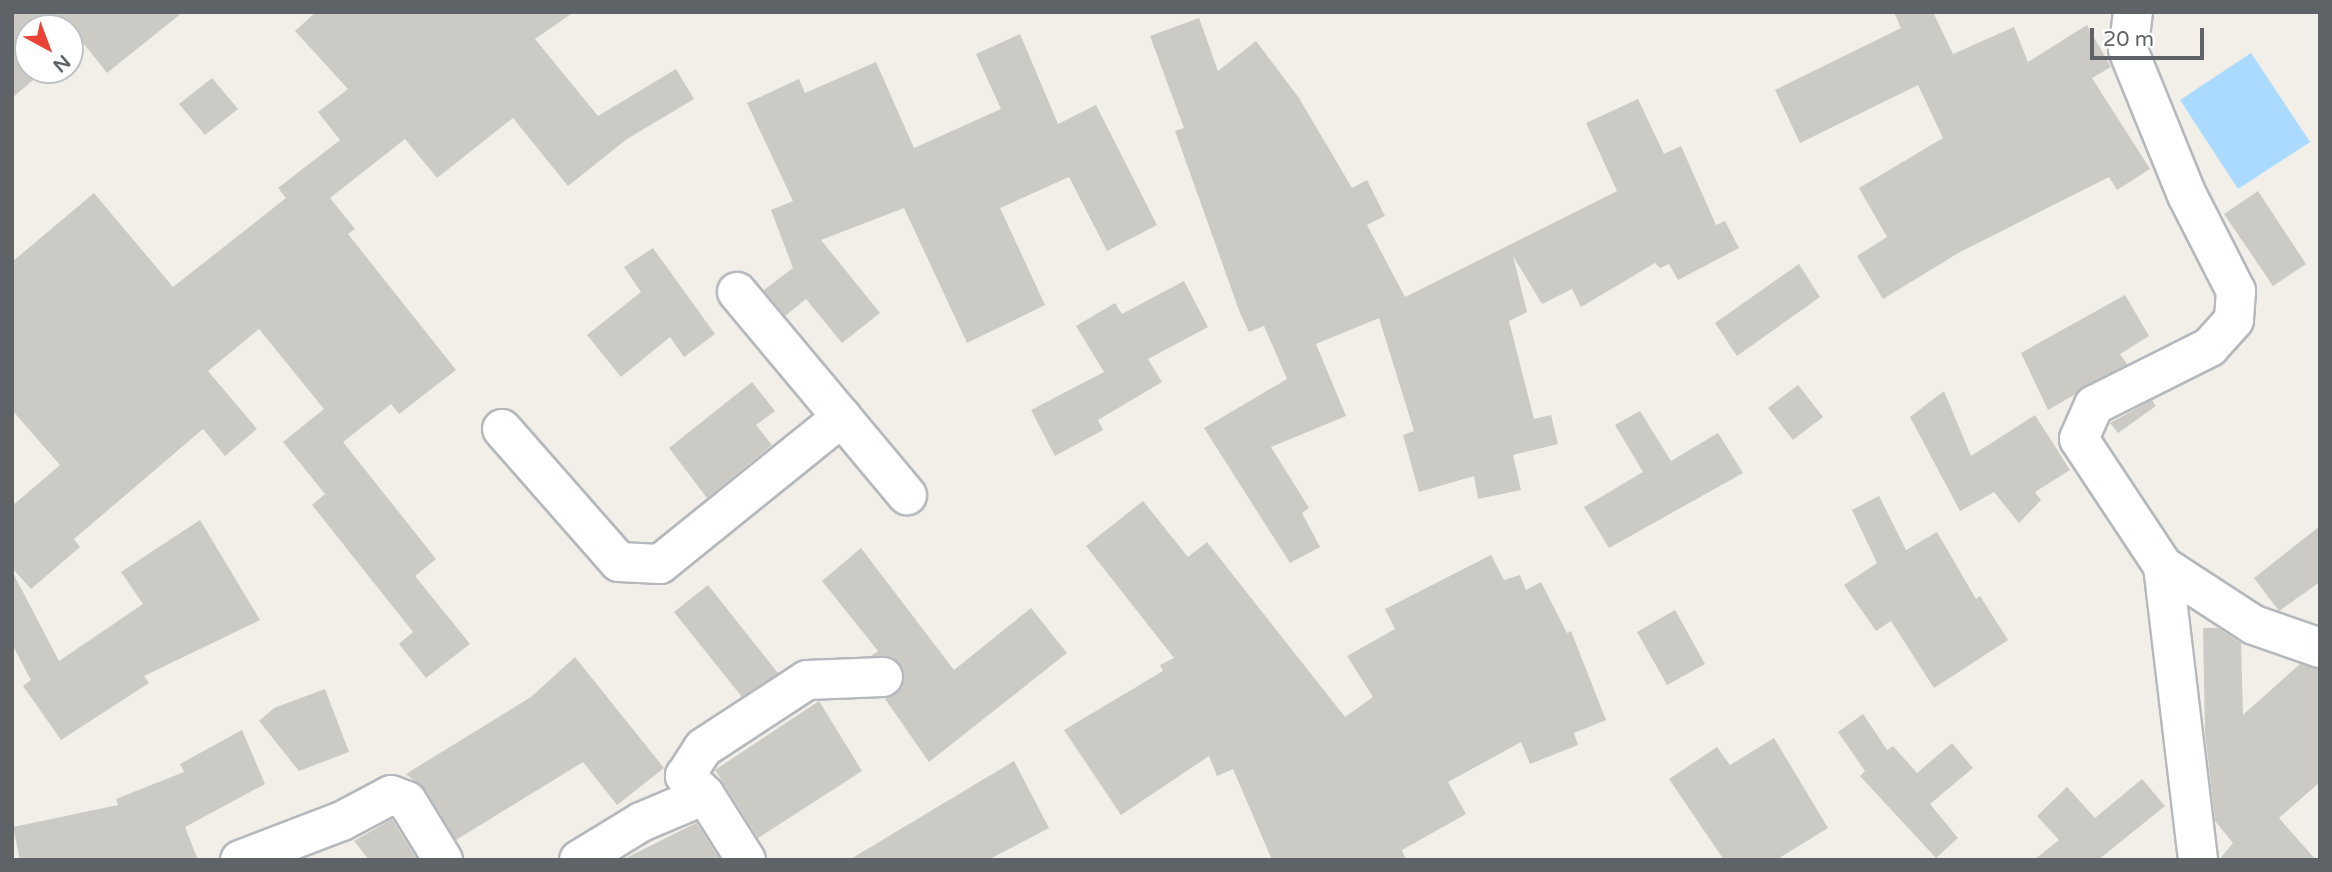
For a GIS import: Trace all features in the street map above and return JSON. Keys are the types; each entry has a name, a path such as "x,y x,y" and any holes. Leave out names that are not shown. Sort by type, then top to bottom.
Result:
{"street":[{"path":"2133,12 2128,50 2187,195 2236,290 2234,320 2210,347 2094,405 2084,419 2079,439 2163,566 2254,625 2320,648"},
{"path":"737,292 907,495"},
{"path":"502,429 620,562 660,564 842,417"},
{"path":"2163,566 2198,860"},
{"path":"746,860 705,796 685,776 703,748 807,680 883,677"},
{"path":"240,860 342,821 391,795 407,801 435,838 443,860"},
{"path":"579,860 641,822 705,796"}],"water":[{"path":"2251,53 2310,142 2238,189 2180,100"}],"building":[{"path":"12,12 183,12 107,73 84,44 84,14 14,14 14,84 28,84 12,98"},
{"path":"316,12 574,12 535,39 598,116 676,69 694,99 627,139 568,186 513,118 437,178 405,139 330,198 355,229 348,234 456,370 399,414 391,404 343,442 436,559 415,576 470,644 426,678 399,644 413,632 312,505 325,494 283,442 324,409 259,329 208,371 257,429 225,456 203,429 74,539 80,547 31,589 12,568 12,506 60,465 12,410 12,262 94,193 173,287 286,198 278,188 340,140 318,112 348,89 295,31"},
{"path":"1894,12 1933,12 1953,54 2014,27 2028,62 2087,25 2111,67 2092,78 2150,169 2117,190 2109,177 1960,252 1883,299 1857,256 1887,237 1859,188 1943,138 1918,85 1800,143 1775,90 1901,28"},
{"path":"1199,18 1218,71 1256,41 1299,98 1352,188 1367,180 1385,216 1367,225 1405,297 1617,191 1586,123 1638,99 1664,154 1681,146 1716,225 1725,221 1739,248 1678,280 1669,264 1660,268 1655,263 1581,307 1572,289 1542,304 1513,256 1527,312 1509,321 1534,419 1551,415 1558,444 1513,455 1521,490 1478,499 1474,476 1419,492 1403,435 1414,431 1379,318 1316,344 1346,416 1271,447 1309,508 1302,513 1320,547 1290,563 1204,428 1287,379 1264,326 1249,332 1240,313 1175,131 1184,128 1150,36"},
{"path":"1020,34 1058,124 1096,105 1157,225 1107,251 1069,177 1000,208 1045,305 967,343 904,208 821,240 880,313 842,343 806,299 785,316 764,290 793,268 771,210 793,201 747,103 799,79 805,93 876,62 914,148 1001,109 976,54"},
{"path":"212,78 238,109 205,135 179,104"},
{"path":"2258,191 2306,264 2273,286 2224,214"},
{"path":"653,248 715,334 684,357 670,337 621,377 587,335 641,292 624,267"},
{"path":"1799,264 1820,297 1737,356 1715,323"},
{"path":"1184,281 1208,327 1148,359 1162,382 1098,420 1103,430 1055,456 1031,410 1104,372 1076,326 1115,303 1122,314"},
{"path":"2125,295 2149,336 2120,354 2127,364 2048,410 2021,353"},
{"path":"752,382 775,411 756,425 772,445 707,498 669,448"},
{"path":"1798,385 1823,417 1793,440 1768,408"},
{"path":"1944,391 1971,456 2035,415 2070,470 2035,492 2041,500 2019,523 1994,492 1960,511 1910,417"},
{"path":"2152,400 2156,406 2118,433 2110,423"},
{"path":"1640,411 1671,461 1718,433 1743,473 1609,548 1584,507 1643,472 1615,425"},
{"path":"1879,496 1906,550 1937,532 1976,599 1980,596 2008,640 1934,688 1891,621 1876,631 1844,585 1877,563 1852,510"},
{"path":"1143,501 1188,557 1207,542 1345,717 1373,697 1347,656 1395,629 1385,609 1491,555 1504,580 1520,575 1526,590 1541,582 1567,633 1571,631 1606,720 1574,733 1578,745 1530,764 1521,742 1448,782 1466,814 1402,850 1406,860 1272,860 1233,769 1217,776 1209,756 1121,815 1064,730 1163,671 1160,665 1174,658 1086,546"},
{"path":"200,520 260,620 144,676 149,683 61,740 23,686 31,680 12,644 12,571 59,661 143,604 121,572"},
{"path":"2320,526 2320,582 2279,611 2254,578"},
{"path":"861,548 954,670 1031,608 1067,653 929,762 885,699 903,687 902,666 893,657 871,656 878,651 822,581"},
{"path":"708,585 778,673 742,697 674,612"},
{"path":"1675,610 1705,664 1667,685 1637,632"},
{"path":"2203,628 2218,628 2241,643 2243,715 2300,664 2320,669 2320,782 2279,818 2316,860 2219,860 2233,843 2215,821 2205,733"},
{"path":"575,657 664,768 617,805 583,762 456,840 426,790 406,774 531,697"},
{"path":"325,689 349,752 299,771 259,721 274,708"},
{"path":"819,701 862,771 758,838 715,770"},
{"path":"1863,714 1887,750 1893,746 1917,773 1952,743 1973,768 1930,804 1958,838 1936,858 1860,776 1865,771 1838,732"},
{"path":"242,730 265,784 185,827 198,860 20,860 13,827 118,805 116,799 184,772 180,764"},
{"path":"1774,738 1828,828 1776,860 1724,860 1669,779 1717,747 1730,765"},
{"path":"1014,761 1049,828 988,860 849,860"},
{"path":"2142,779 2165,806 2098,860 2034,860 2059,840 2037,816 2067,787 2095,818"},
{"path":"392,819 417,860 369,860 354,841"},
{"path":"696,823 720,860 622,860"}]}
